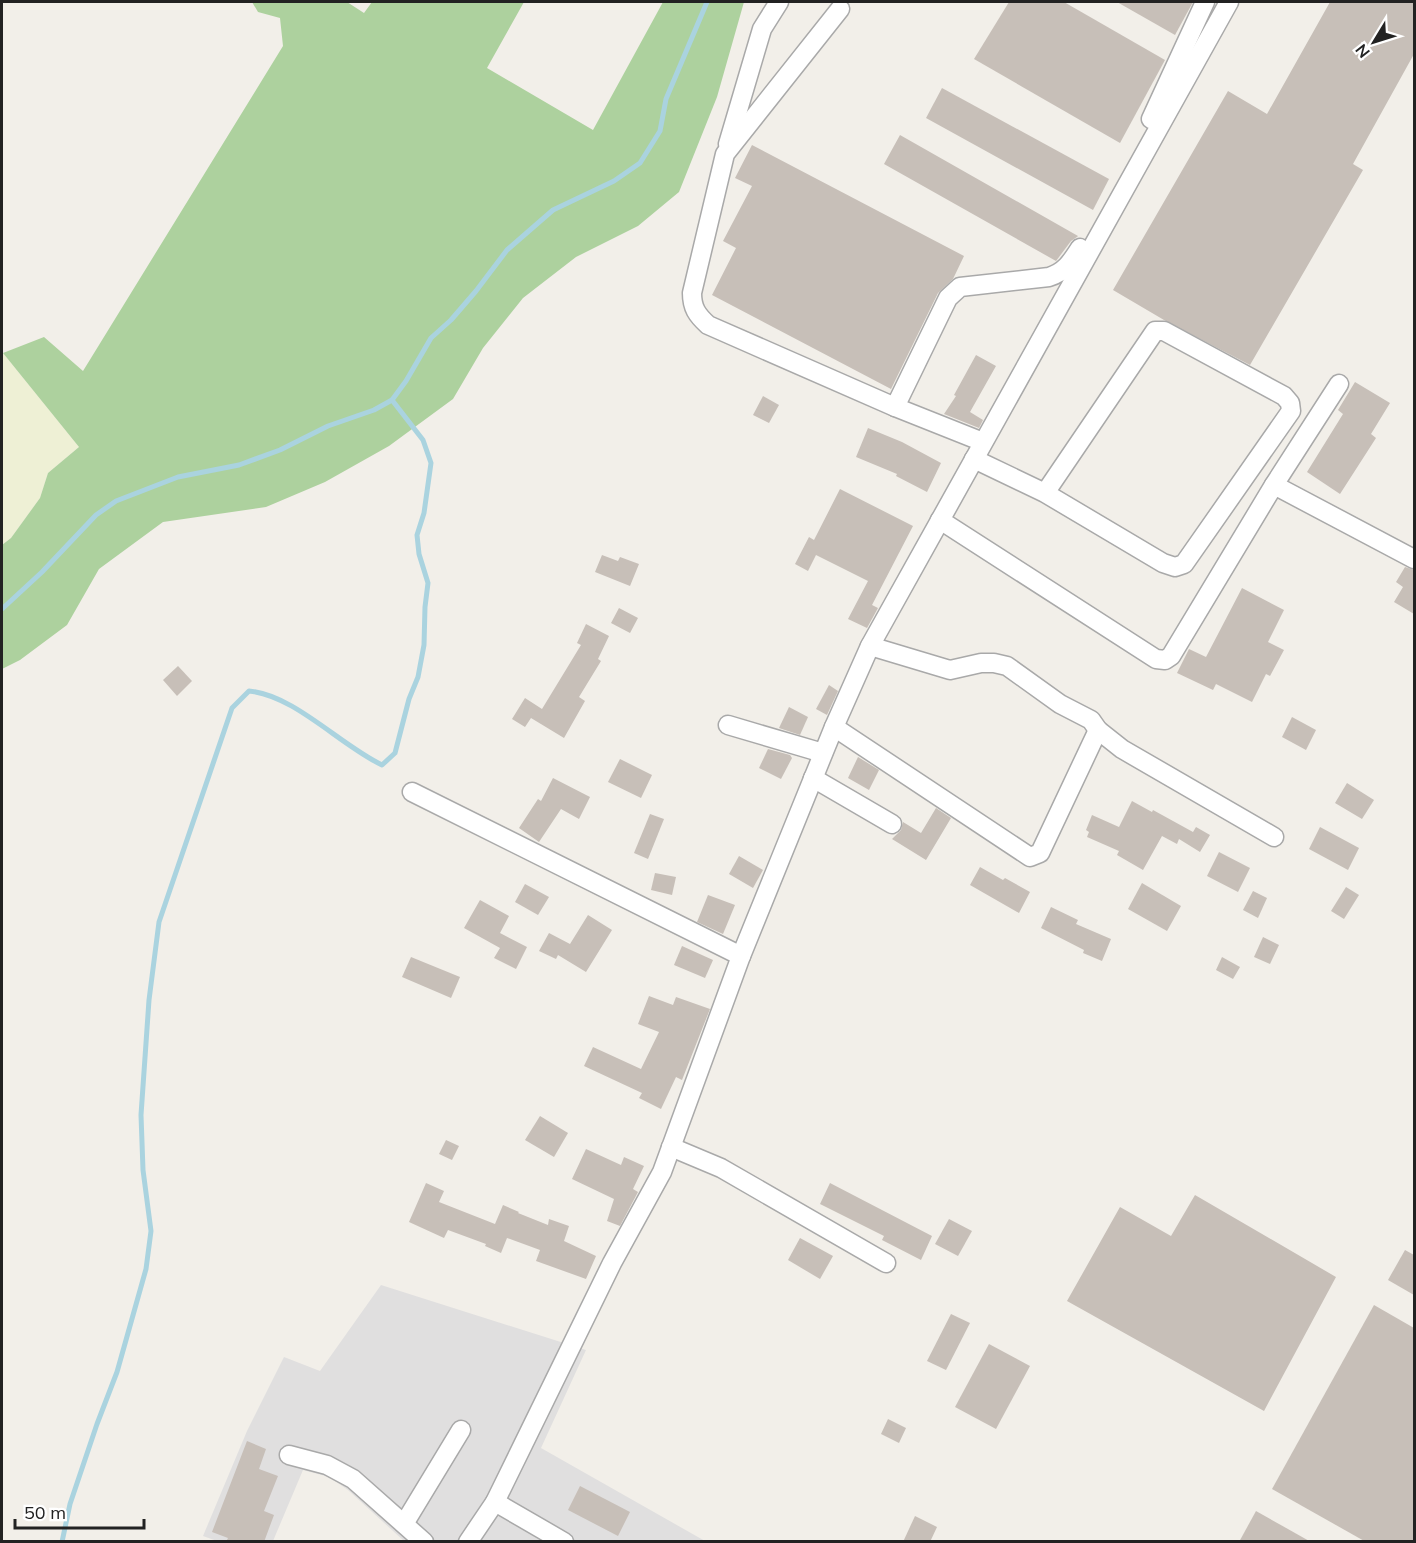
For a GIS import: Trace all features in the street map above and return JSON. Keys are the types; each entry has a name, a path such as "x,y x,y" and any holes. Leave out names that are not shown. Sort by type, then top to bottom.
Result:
{"street":[{"path":"779,2 762,29 725,154 692,293 692,303 696,313 708,325 895,407 983,442"},
{"path":"895,407 948,298 954,291 960,287 1048,277 1060,274 1070,264 1141,142 1205,2"},
{"path":"468,1542 495,1502 612,1263 662,1172 741,956 834,727 870,646 1229,2"},
{"path":"725,154 840,9"},
{"path":"974,459 1045,493 1163,563 1175,567 1184,564 1291,411 1290,403 1284,396 1164,331 1155,331 1045,493"},
{"path":"940,520 1156,659 1165,660 1171,656 1274,485 1339,384"},
{"path":"1274,485 1414,559"},
{"path":"870,646 950,670 981,663 1007,666 1060,704 1091,720 1098,730 1122,749 1274,837"},
{"path":"728,725 824,753"},
{"path":"834,727 1030,857 1040,853 1098,730"},
{"path":"813,778 892,824"},
{"path":"412,792 741,956"},
{"path":"671,1147 721,1168 886,1263"},
{"path":"404,1524 461,1430"},
{"path":"289,1455 327,1465 353,1479 424,1542"},
{"path":"495,1502 564,1542"}],"shaded area":[{"path":"381,1285 586,1350 541,1448 705,1541 404,1541 348,1490 329,1477 303,1470 273,1541 217,1541 203,1536 247,1431 284,1357 320,1371"}],"green space":[{"path":"252,2 347,2 364,13 372,2 524,2 487,68 593,130 663,2 744,2 717,97 679,192 638,226 576,257 523,298 483,348 453,399 389,446 325,482 266,507 163,522 99,569 67,625 20,660 2,669 2,545 11,538 40,498 48,473 79,447 3,353 44,337 83,371 283,46 280,18 258,12"},
{"path":"3,353 79,447 48,473 40,498 11,538 2,545 2,356"}],"building":[{"path":"1009,2 1064,2 1165,60 1120,143 974,59"},
{"path":"1117,2 1193,2 1175,35"},
{"path":"1330,2 1414,2 1414,54 1353,164 1363,170 1250,365 1164,320 1113,290 1228,91 1267,114"},
{"path":"942,88 1109,179 1093,210 926,118"},
{"path":"900,135 1078,236 1071,241 1056,261 884,164"},
{"path":"752,145 964,256 953,279 938,293 891,389 712,295 736,248 723,241 752,186 735,178"},
{"path":"976,355 996,366 970,412 983,420 979,428 944,414 956,396 954,395"},
{"path":"1355,382 1390,403 1371,434 1376,438 1340,494 1307,472 1343,414 1338,410"},
{"path":"763,396 779,405 769,423 753,415"},
{"path":"868,428 902,442 941,463 927,492 896,476 897,474 856,457"},
{"path":"840,489 913,526 872,605 878,608 867,628 848,619 868,581 816,555 808,571 795,564 809,537 814,540"},
{"path":"602,555 618,561 620,557 639,564 630,586 595,572"},
{"path":"1405,567 1414,570 1414,614 1394,602 1403,587 1396,582"},
{"path":"1242,588 1284,610 1268,642 1284,650 1270,676 1266,674 1252,702 1216,684 1213,690 1177,673 1189,649 1206,657"},
{"path":"619,608 638,618 630,633 611,623"},
{"path":"586,624 609,636 598,659 601,661 579,697 585,701 564,738 531,718 525,727 512,719 525,698 542,709 581,645 577,643"},
{"path":"178,666 192,681 177,696 163,680"},
{"path":"829,685 838,691 827,715 816,709"},
{"path":"789,707 808,717 800,735 779,728"},
{"path":"1292,717 1316,730 1306,750 1282,737"},
{"path":"768,749 790,755 792,758 781,779 759,768"},
{"path":"858,757 879,770 869,790 848,778"},
{"path":"620,759 652,775 641,798 608,782"},
{"path":"553,778 590,797 579,819 561,809 539,842 519,828 538,799 541,801"},
{"path":"1347,783 1374,800 1362,819 1335,803"},
{"path":"1132,801 1193,832 1196,827 1210,835 1200,852 1179,839 1177,844 1162,836 1143,870 1117,855 1119,851 1087,837 1089,832 1086,830 1092,815 1119,827"},
{"path":"936,808 951,818 926,860 892,839 901,830 903,822 921,833"},
{"path":"650,814 664,819 648,859 634,853"},
{"path":"1320,827 1359,848 1348,870 1309,849"},
{"path":"1219,852 1250,868 1238,892 1207,876"},
{"path":"739,856 763,870 753,888 729,874"},
{"path":"980,867 1030,892 1019,913 970,885"},
{"path":"655,873 676,877 672,895 651,890"},
{"path":"1142,883 1181,906 1167,931 1128,909"},
{"path":"525,884 549,897 538,915 515,902"},
{"path":"1346,887 1359,895 1344,919 1331,911"},
{"path":"1253,891 1267,898 1258,918 1243,910"},
{"path":"708,895 735,905 723,934 697,922"},
{"path":"480,900 509,916 500,933 527,947 516,969 494,958 500,948 464,928"},
{"path":"1051,907 1078,920 1076,924 1111,939 1102,961 1083,953 1084,950 1041,928"},
{"path":"588,915 612,930 586,972 558,955 556,959 539,951 549,933 570,944"},
{"path":"1263,937 1279,945 1270,964 1254,957"},
{"path":"682,946 713,960 705,978 674,965"},
{"path":"411,957 460,977 451,998 402,977"},
{"path":"1222,957 1240,967 1233,979 1216,970"},
{"path":"649,996 673,1005 676,997 710,1009 682,1080 676,1077 661,1109 639,1098 642,1093 584,1066 593,1047 641,1069 659,1032 638,1024"},
{"path":"540,1116 568,1133 554,1157 525,1140"},
{"path":"446,1140 459,1146 452,1160 439,1154"},
{"path":"586,1149 621,1165 624,1157 644,1166 633,1189 638,1192 620,1226 607,1221 614,1199 572,1179"},
{"path":"426,1183 444,1191 439,1202 495,1224 503,1205 548,1225 549,1219 569,1226 564,1241 596,1256 586,1279 536,1261 540,1250 507,1238 501,1253 485,1246 486,1244 448,1230 444,1238 409,1222"},
{"path":"830,1183 932,1236 921,1260 882,1240 884,1236 820,1204"},
{"path":"1195,1195 1336,1277 1264,1411 1067,1301 1120,1207 1171,1236"},
{"path":"949,1219 972,1231 958,1256 935,1244"},
{"path":"800,1238 833,1256 820,1279 788,1260"},
{"path":"1405,1250 1414,1255 1414,1295 1388,1280"},
{"path":"1374,1305 1414,1328 1414,1542 1366,1542 1272,1489"},
{"path":"951,1314 970,1323 946,1370 927,1361"},
{"path":"989,1344 1030,1366 996,1429 955,1407"},
{"path":"888,1419 906,1428 899,1443 881,1434"},
{"path":"247,1441 266,1449 259,1469 278,1476 264,1511 274,1515 264,1542 226,1542 228,1538 212,1532"},
{"path":"580,1486 630,1512 618,1536 568,1510"},
{"path":"1256,1511 1311,1542 1239,1542"},
{"path":"915,1516 937,1527 930,1542 903,1542"}],"waterway":[{"path":"2,609 42,572 96,515 116,501 178,477 239,465 280,450 328,426 374,410 392,400 431,338 451,320 507,250 553,210 614,181 640,163 660,131 666,99 707,2"},
{"path":"62,1542 70,1504 117,1372 146,1269 151,1231 143,1170 141,1115 149,1000 159,922 232,708 249,691 283,701 382,765 395,753 409,699 418,677 424,645 428,583 419,554 417,535 424,513 431,463 423,440 392,400"}]}
